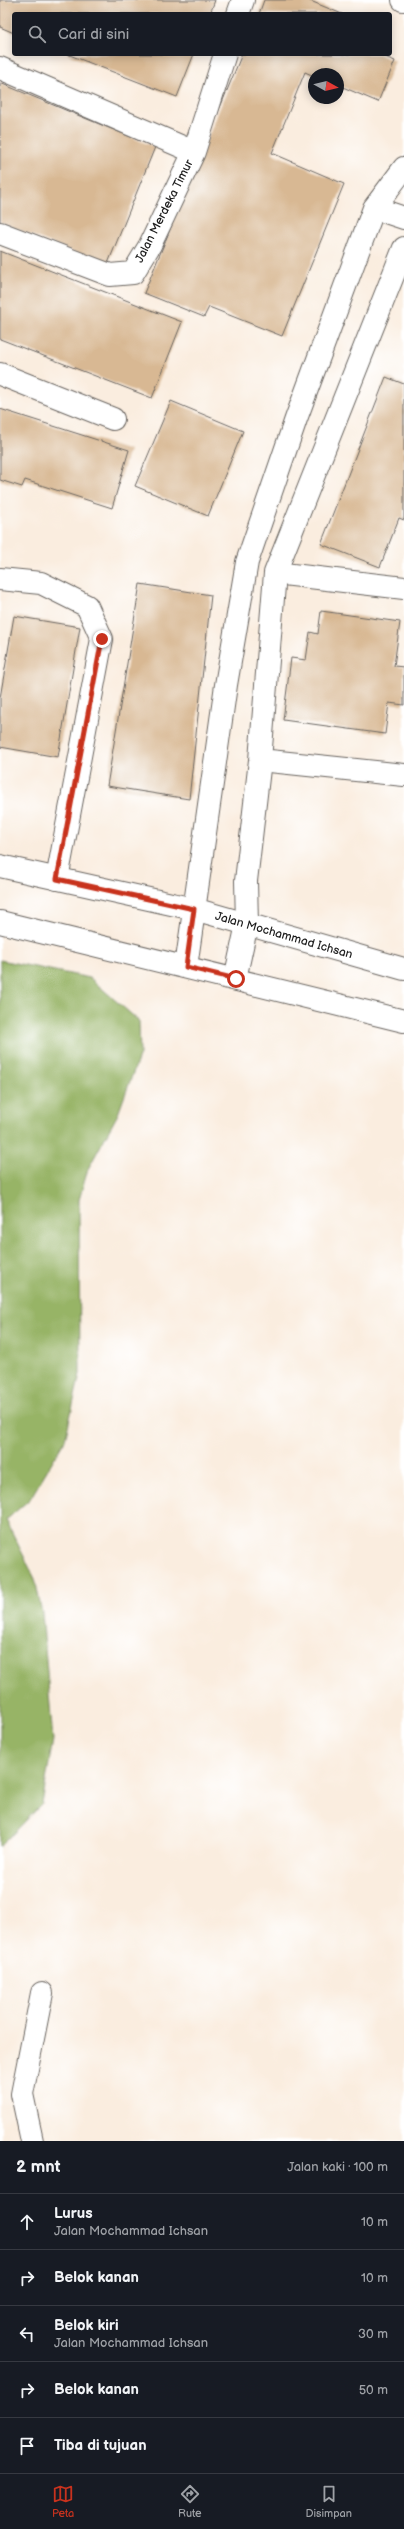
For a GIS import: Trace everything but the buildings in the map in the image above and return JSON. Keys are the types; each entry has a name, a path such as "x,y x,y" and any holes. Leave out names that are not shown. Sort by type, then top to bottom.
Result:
{"street":[{"path":"239,12 243,0"},
{"name":"Jalan Merdeka Timur","path":"0,233 110,275 133,273 150,245 194,152 224,56"},
{"name":"Jalan Merdeka Timur","path":"0,68 194,152"},
{"path":"186,967 247,562 296,419 374,208 404,168"},
{"path":"374,208 404,218"},
{"path":"236,979 247,924 246,881 260,760 275,573 404,248"},
{"path":"0,374 113,419"},
{"path":"275,573 404,588"},
{"path":"0,579 42,583 87,606 102,639 57,879"},
{"path":"260,760 404,775"},
{"name":"Jalan Mochammad Ichsan","path":"0,866 194,909 247,924 268,932 404,969"},
{"path":"0,922 404,1020"},
{"path":"32,2141 22,2094 42,1993"}],"green space":[{"path":"0,960 90,978 139,1021 140,1054 118,1114 88,1169 79,1200 80,1374 65,1440 30,1499 6,1520 35,1579 42,1613 53,1740 42,1804 0,1847"}],"route":[{"path":"102,639 57,879 194,909 186,967 236,979"}]}
